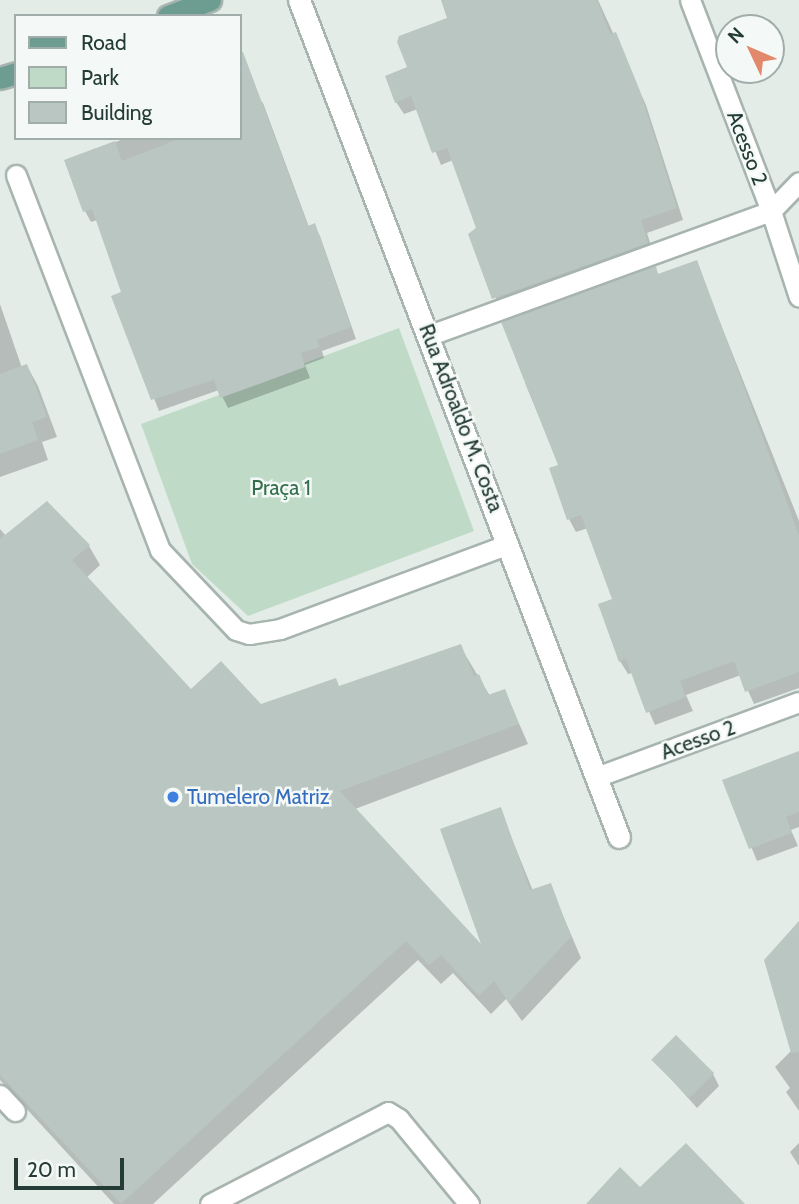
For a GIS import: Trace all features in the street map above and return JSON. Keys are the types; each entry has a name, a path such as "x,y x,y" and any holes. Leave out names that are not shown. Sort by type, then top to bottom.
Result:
{"main road":[{"path":"174,14 210,0"}],"street":[{"name":"Rua Adroaldo M. Costa","path":"299,0 430,335 619,837"}],"lane":[{"name":"Acesso 2","path":"690,0 771,211 799,297"},
{"path":"16,175 160,550 236,630 249,634 280,628 508,544"},
{"path":"430,335 771,211 799,182"},
{"name":"Acesso 2","path":"596,777 799,702"},
{"path":"0,1095 15,1111"},
{"path":"210,1204 388,1112 399,1119 469,1204"}],"green space":[{"name":"Praça 1","path":"399,328 474,531 248,616 192,564 141,424"}],"building":[{"path":"441,0 597,0 610,34 616,32 640,91 677,208 641,220 648,243 492,299 468,234 476,228 447,148 432,153 411,96 395,103 385,76 407,67 397,42 399,36 447,18"},
{"path":"243,52 308,226 315,223 351,327 317,340 320,347 301,353 305,367 259,384 220,398 214,380 151,400 111,296 121,292 92,209 83,212 64,160 115,141 122,161 176,140 242,140"},
{"path":"697,260 799,535 799,672 745,692 734,661 680,681 686,697 646,713 626,659 619,662 598,604 612,599 581,515 567,520 549,468 558,465 501,322 656,266 658,274"},
{"path":"27,364 47,417 32,422 38,440 0,454 0,374"},
{"name":"Tumelero Matriz","path":"47,501 90,545 72,560 191,689 221,661 261,704 336,678 339,686 461,644 474,676 479,674 488,695 505,689 519,724 340,791 481,944 440,829 501,807 530,890 551,883 571,937 509,1003 494,981 479,996 441,955 429,965 406,941 121,1204 0,1075 0,539"},
{"path":"799,751 799,812 786,817 792,833 749,849 722,780"},
{"path":"799,921 799,1052 791,1053 764,960"},
{"path":"676,1035 714,1073 689,1098 651,1060"},
{"path":"686,1143 745,1204 586,1204 620,1167 640,1187"}],"place":[{"name":"Tumelero Matriz","path":"173,797"}]}
